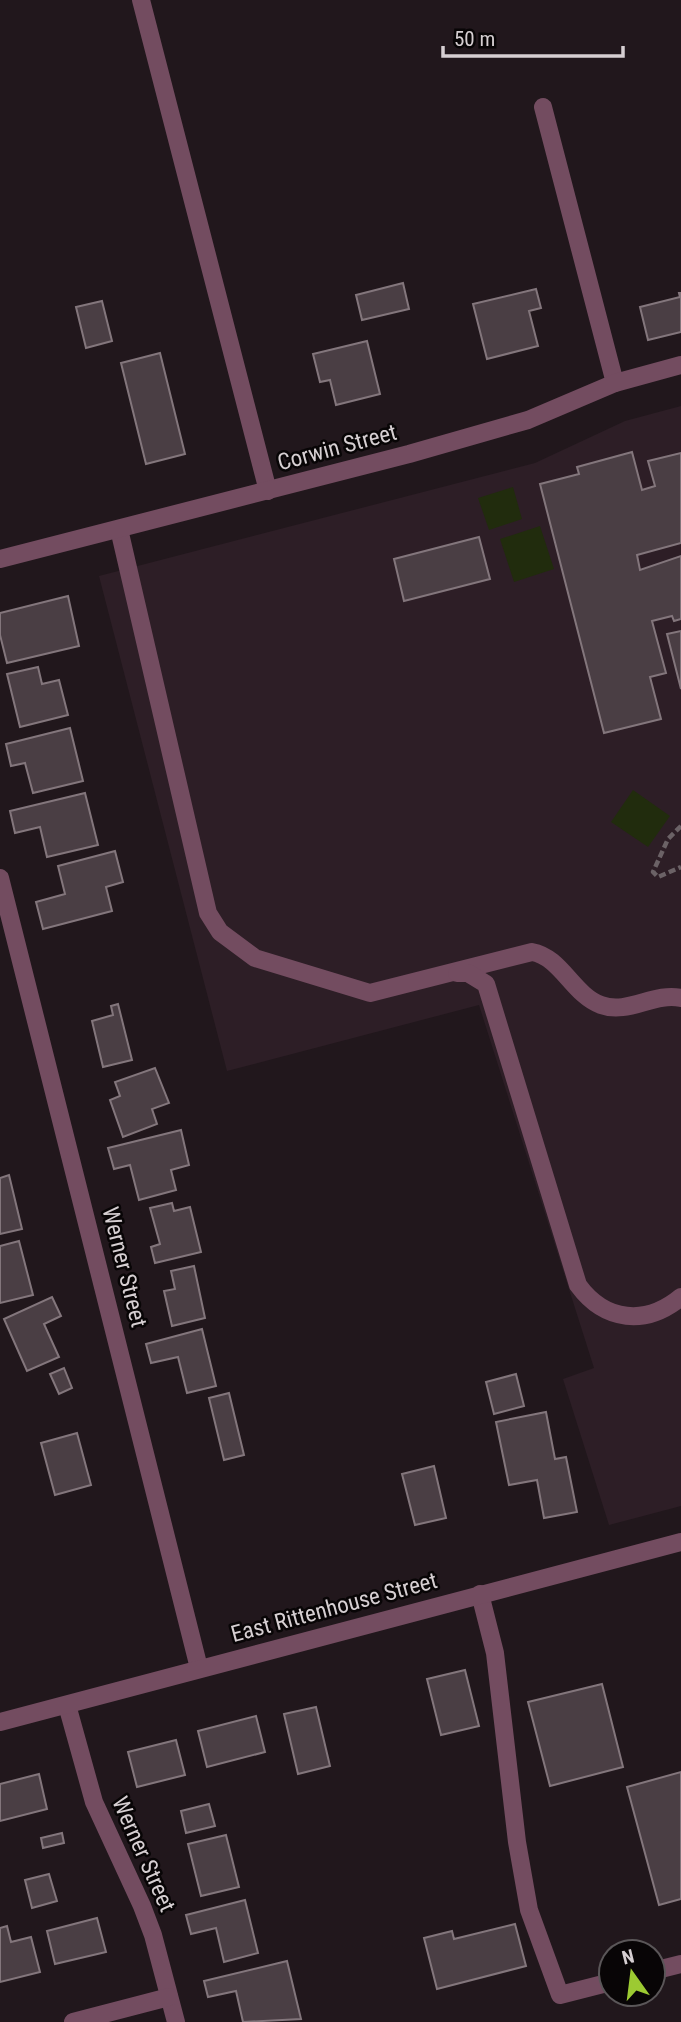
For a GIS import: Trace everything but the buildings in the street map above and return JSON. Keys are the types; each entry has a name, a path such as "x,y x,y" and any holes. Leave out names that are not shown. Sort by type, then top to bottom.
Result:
{"street":[{"path":"141,0 268,491"},
{"path":"543,107 615,383"},
{"name":"Corwin Street","path":"0,559 268,491 528,420 615,383 681,365"},
{"path":"119,529 208,913 220,932 255,958 370,993 532,952 548,958 579,991 597,1004 619,1008 671,995 681,998"},
{"name":"Werner Street","path":"0,878 199,1668"},
{"path":"454,973 468,973 486,984 578,1285 598,1307 626,1317 656,1313 681,1297"},
{"name":"East Rittenhouse Street","path":"0,1722 681,1542"},
{"path":"480,1594 495,1653 517,1842 529,1910 560,1995 597,1986"},
{"name":"Werner Street","path":"67,1705 94,1802 142,1906 176,2022"},
{"path":"73,2022 169,1997"}],"path":[{"path":"681,826 668,839 653,872 658,877 664,877 681,867"}],"shaded area":[{"path":"681,406 681,1506 609,1525 563,1379 594,1368 479,1005 227,1071 99,576 535,463 625,421"}],"green space":[{"path":"513,487 522,519 489,530 478,498"},
{"path":"540,526 554,569 514,582 500,539"},
{"path":"633,790 670,816 648,847 611,822"}]}
